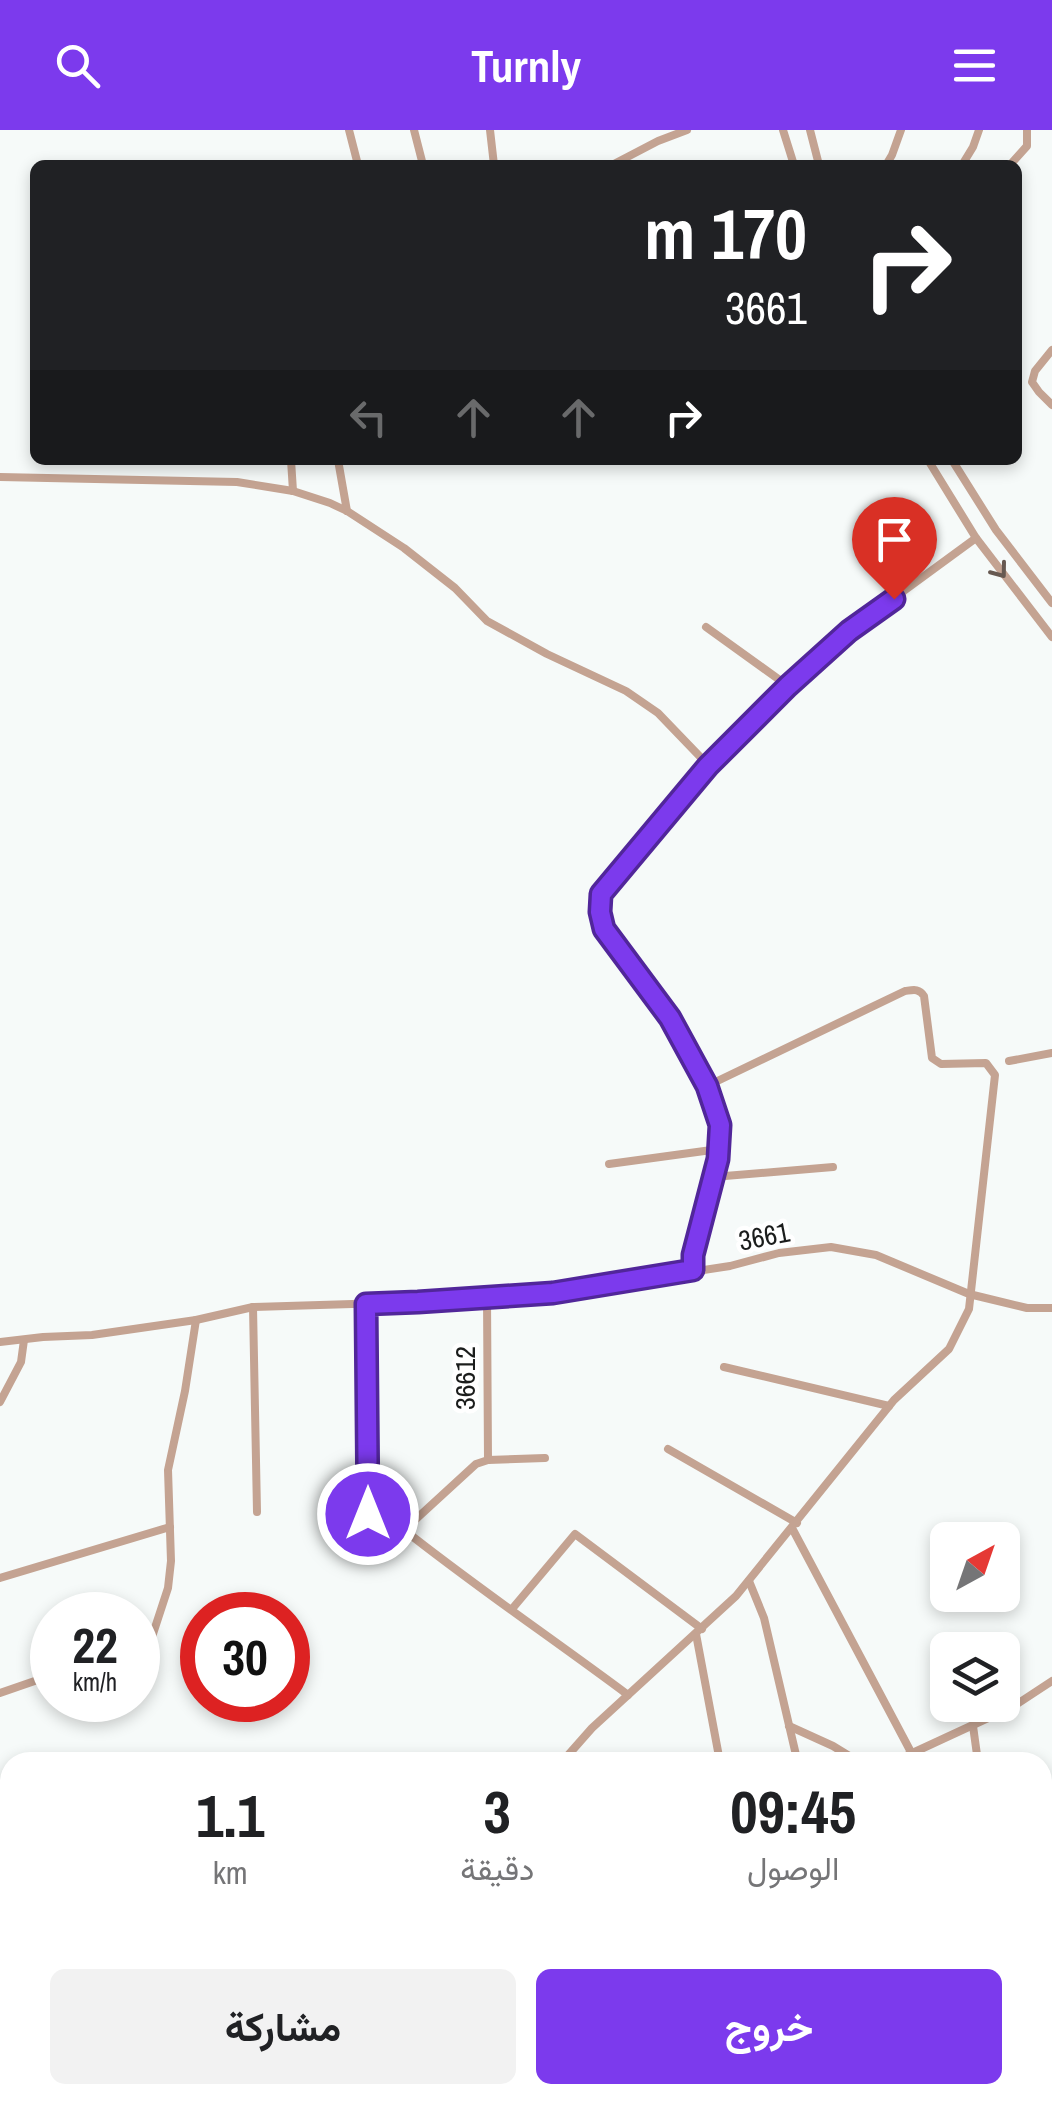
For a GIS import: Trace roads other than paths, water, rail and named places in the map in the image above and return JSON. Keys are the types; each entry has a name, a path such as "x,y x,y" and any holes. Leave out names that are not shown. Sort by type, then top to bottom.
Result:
{"street":[{"path":"349,130 357,160"},
{"path":"414,130 422,160"},
{"path":"490,130 493,160"},
{"path":"622,160 687,130"},
{"path":"784,130 793,160"},
{"path":"810,130 818,160"},
{"path":"889,160 901,130"},
{"path":"965,160 979,130"},
{"path":"1014,160 1027,146 1027,130"},
{"path":"1052,350 1035,371 1032,382 1052,405"},
{"path":"291,465 292,491"},
{"path":"339,465 347,511"},
{"path":"931,465 976,538 1052,638"},
{"path":"955,465 996,530 1051,598"},
{"path":"0,476 237,482 330,502 404,548 455,588 487,621 626,690 658,713 708,766"},
{"path":"693,1270 693,1255 719,1149 720,1125 707,1086 670,1018 604,929 601,894 708,766 788,686 849,631 976,538"},
{"path":"706,626 788,686"},
{"path":"571,1752 750,1581 889,1406 949,1349 969,1309 995,1075 986,1063 941,1064 932,1058 921,992 904,991 707,1086"},
{"path":"1009,1060 1052,1053"},
{"path":"609,1164 719,1149"},
{"path":"713,1177 833,1167"},
{"name":"3661","path":"0,1342 92,1335 196,1320 253,1307 553,1293 730,1266 779,1253 832,1248 891,1260 970,1294 1027,1308 1052,1308"},
{"name":"36612","path":"487,1297 488,1460"},
{"path":"366,1304 368,1549 373,1554 476,1464 545,1458"},
{"path":"253,1307 257,1512"},
{"path":"160,1611 171,1561 168,1470 196,1320"},
{"path":"0,1402 21,1362 24,1340"},
{"path":"724,1366 889,1406"},
{"path":"668,1449 794,1525 911,1752"},
{"path":"0,1578 170,1527"},
{"path":"403,1529 476,1587 628,1695"},
{"path":"512,1609 575,1534 699,1632 718,1752"},
{"path":"750,1581 764,1618 795,1752"},
{"path":"916,1752 1014,1706 1052,1681"},
{"path":"0,1692 30,1682"},
{"path":"789,1726 843,1752"},
{"path":"973,1726 977,1752"}]}
